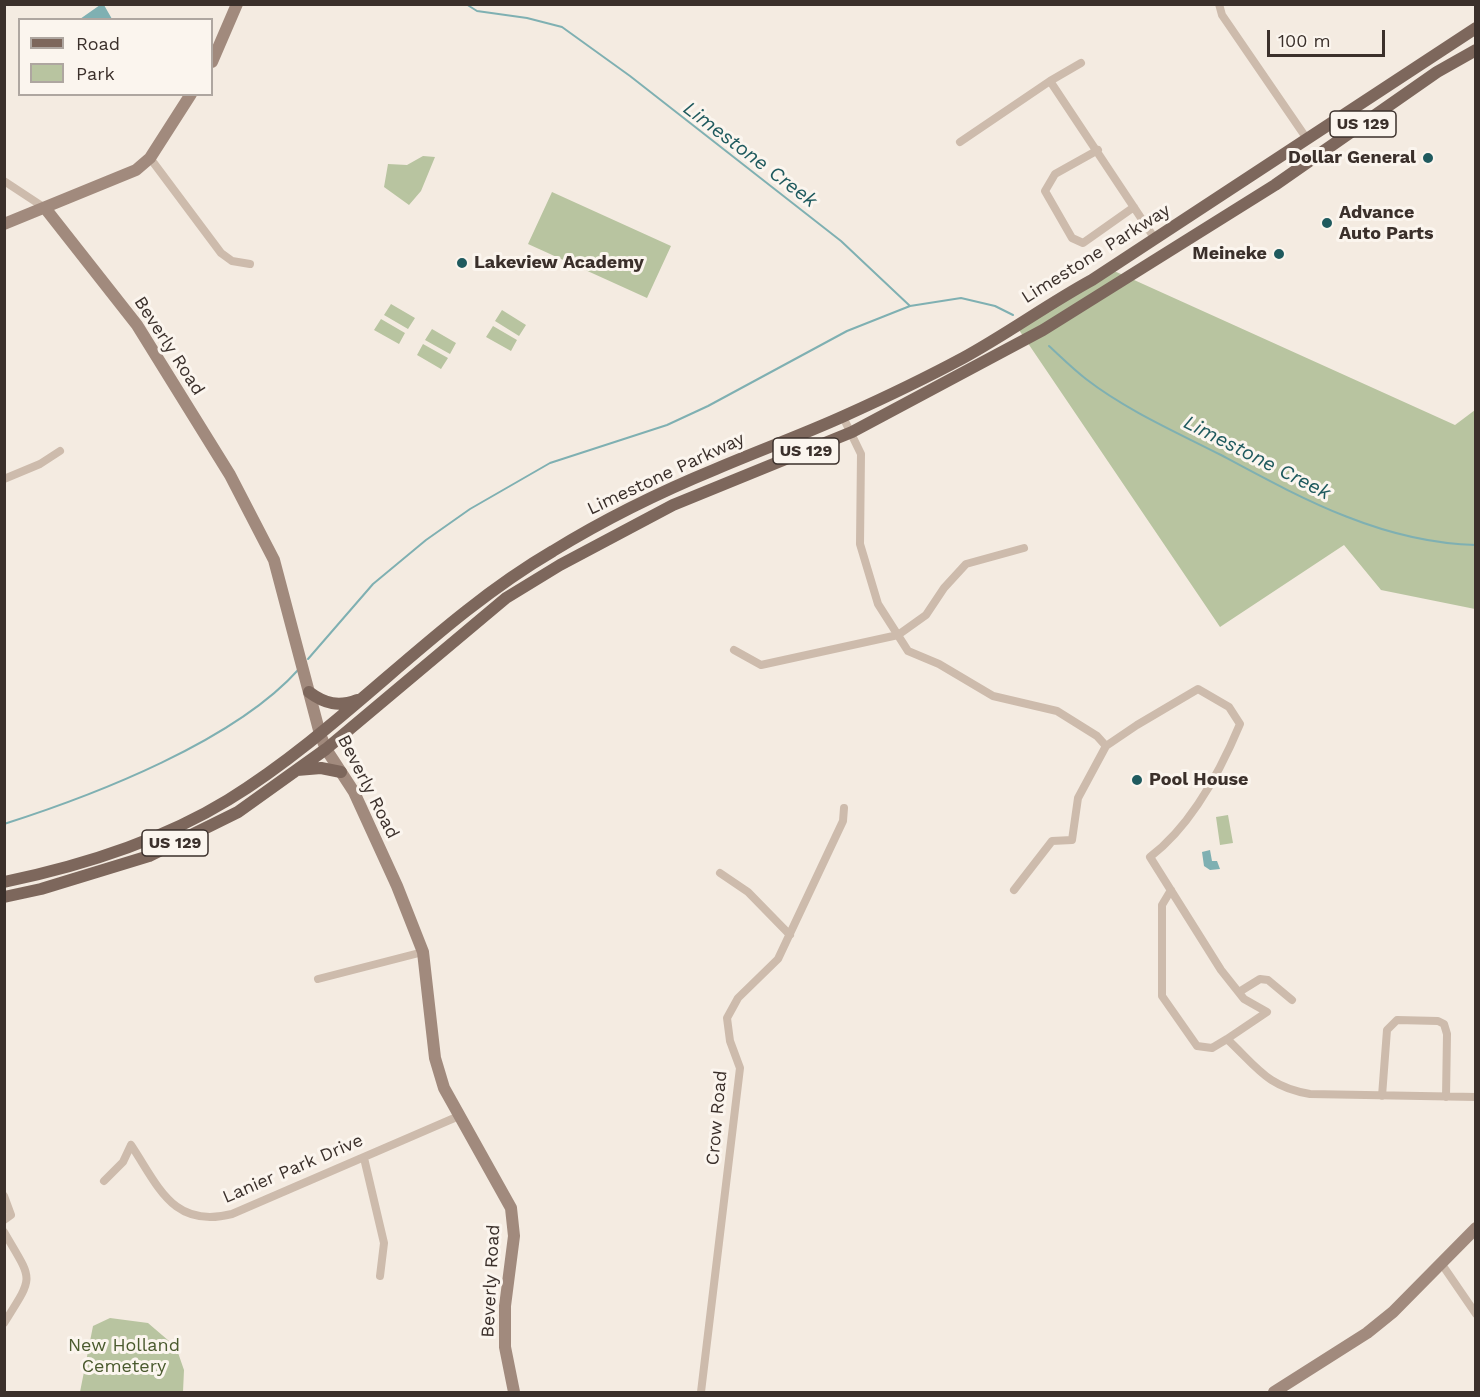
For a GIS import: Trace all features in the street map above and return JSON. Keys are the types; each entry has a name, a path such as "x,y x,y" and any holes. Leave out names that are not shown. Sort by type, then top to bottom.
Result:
{"main road":[{"name":"Limestone Parkway","path":"4,882 51,872 122,849 187,822 229,800 320,734 498,587 551,552 665,490 843,417 964,357 1155,239 1474,31"},
{"name":"Limestone Parkway","path":"4,897 63,883 149,856 238,812 326,749 506,598 560,565 673,505 852,432 1043,330 1275,185 1431,76 1476,50"},
{"path":"1155,239 1165,255"},
{"path":"309,692 319,699 340,705 367,696"},
{"path":"296,771 321,768 341,772"}],"street":[{"path":"213,60 237,4"},
{"path":"1219,4 1227,23 1307,139"},
{"path":"960,142 1050,81 1081,63"},
{"path":"1050,81 1155,239"},
{"path":"4,224 136,170 150,158 190,96"},
{"path":"1098,150 1055,174 1048,182 1045,191 1072,238 1083,243 1134,207"},
{"path":"150,158 221,253 232,261 250,264"},
{"path":"4,181 45,208"},
{"name":"Beverly Road","path":"45,208 137,325 230,475 274,560 320,734 326,749 354,792 423,952 435,1058 444,1088 504,1192 513,1221 513,1256 504,1328 507,1366 514,1392"},
{"path":"843,417 861,454 860,544 878,604 908,651 939,664 993,696 1057,711 1097,736 1106,746"},
{"path":"4,479 40,464 60,451"},
{"path":"734,650 761,665 898,635 926,615 944,588 966,564 1024,548"},
{"path":"1014,890 1052,841 1072,840 1078,798 1106,746 1137,724 1198,689 1229,707 1240,724 1232,745 1190,817 1171,841 1150,857 1171,890 1221,970 1244,999 1268,1012 1212,1048 1197,1046 1162,996 1162,905 1171,890"},
{"name":"Crow Road","path":"700,1392 740,1068 730,1041 727,1018 738,998 778,959 843,821 844,808"},
{"path":"720,873 748,892 790,935"},
{"path":"318,979 423,952"},
{"path":"1239,992 1260,979 1268,980 1292,1000"},
{"path":"1382,1096 1387,1030 1397,1020 1438,1021 1444,1024 1447,1034 1446,1097"},
{"path":"1227,1039 1255,1070 1288,1091 1311,1094 1476,1098"},
{"name":"Lanier Park Drive","path":"104,1181 118,1169 132,1145 169,1202 183,1212 212,1219 232,1214 459,1116"},
{"path":"364,1158 384,1243 380,1276"},
{"path":"4,1196 10,1215 4,1220"},
{"path":"1274,1392 1367,1333 1393,1312 1476,1228"},
{"path":"4,1232 27,1270 28,1286 4,1323"},
{"path":"1441,1263 1476,1314"}],"green space":[{"path":"423,156 435,157 421,191 409,205 384,187 388,164 407,165"},
{"path":"552,192 671,246 647,298 528,244"},
{"path":"1112,270 1455,425 1475,410 1475,609 1381,590 1344,545 1220,627 1019,330"},
{"path":"391,304 415,318 408,329 384,315"},
{"path":"502,310 526,325 519,336 495,321"},
{"path":"381,319 405,333 399,344 374,330"},
{"path":"493,326 517,340 511,351 486,337"},
{"path":"432,329 456,343 450,354 425,340"},
{"path":"423,344 448,358 441,369 417,355"},
{"path":"1228,815 1233,843 1220,845 1216,817"},
{"name":"New Holland Cemetery","path":"110,1318 148,1323 176,1347 184,1370 183,1392 80,1392 93,1326"}],"water":[{"path":"100,5 104,5 111,18 81,18"},
{"path":"1210,850 1212,861 1217,861 1220,869 1210,870 1204,866 1202,852"}],"waterway":[{"name":"Limestone Creek","path":"466,4 477,11 527,18 562,27 630,76 841,241 910,306"},
{"path":"308,659 373,584 426,540 470,509 550,463 667,425 708,406 847,331 910,306 961,298 995,306 1013,315"},
{"name":"Limestone Creek","path":"1049,346 1081,375 1118,401 1312,502 1375,527 1408,536 1476,545"},
{"path":"4,824 79,798 162,763 202,742 239,720 272,695 299,669"}],"place":[{"name":"Dollar General","path":"1428,158"},
{"name":"Advance Auto Parts","path":"1327,223"},
{"name":"Meineke","path":"1279,254"},
{"name":"Lakeview Academy","path":"462,263"},
{"name":"Pool House","path":"1137,780"}]}
